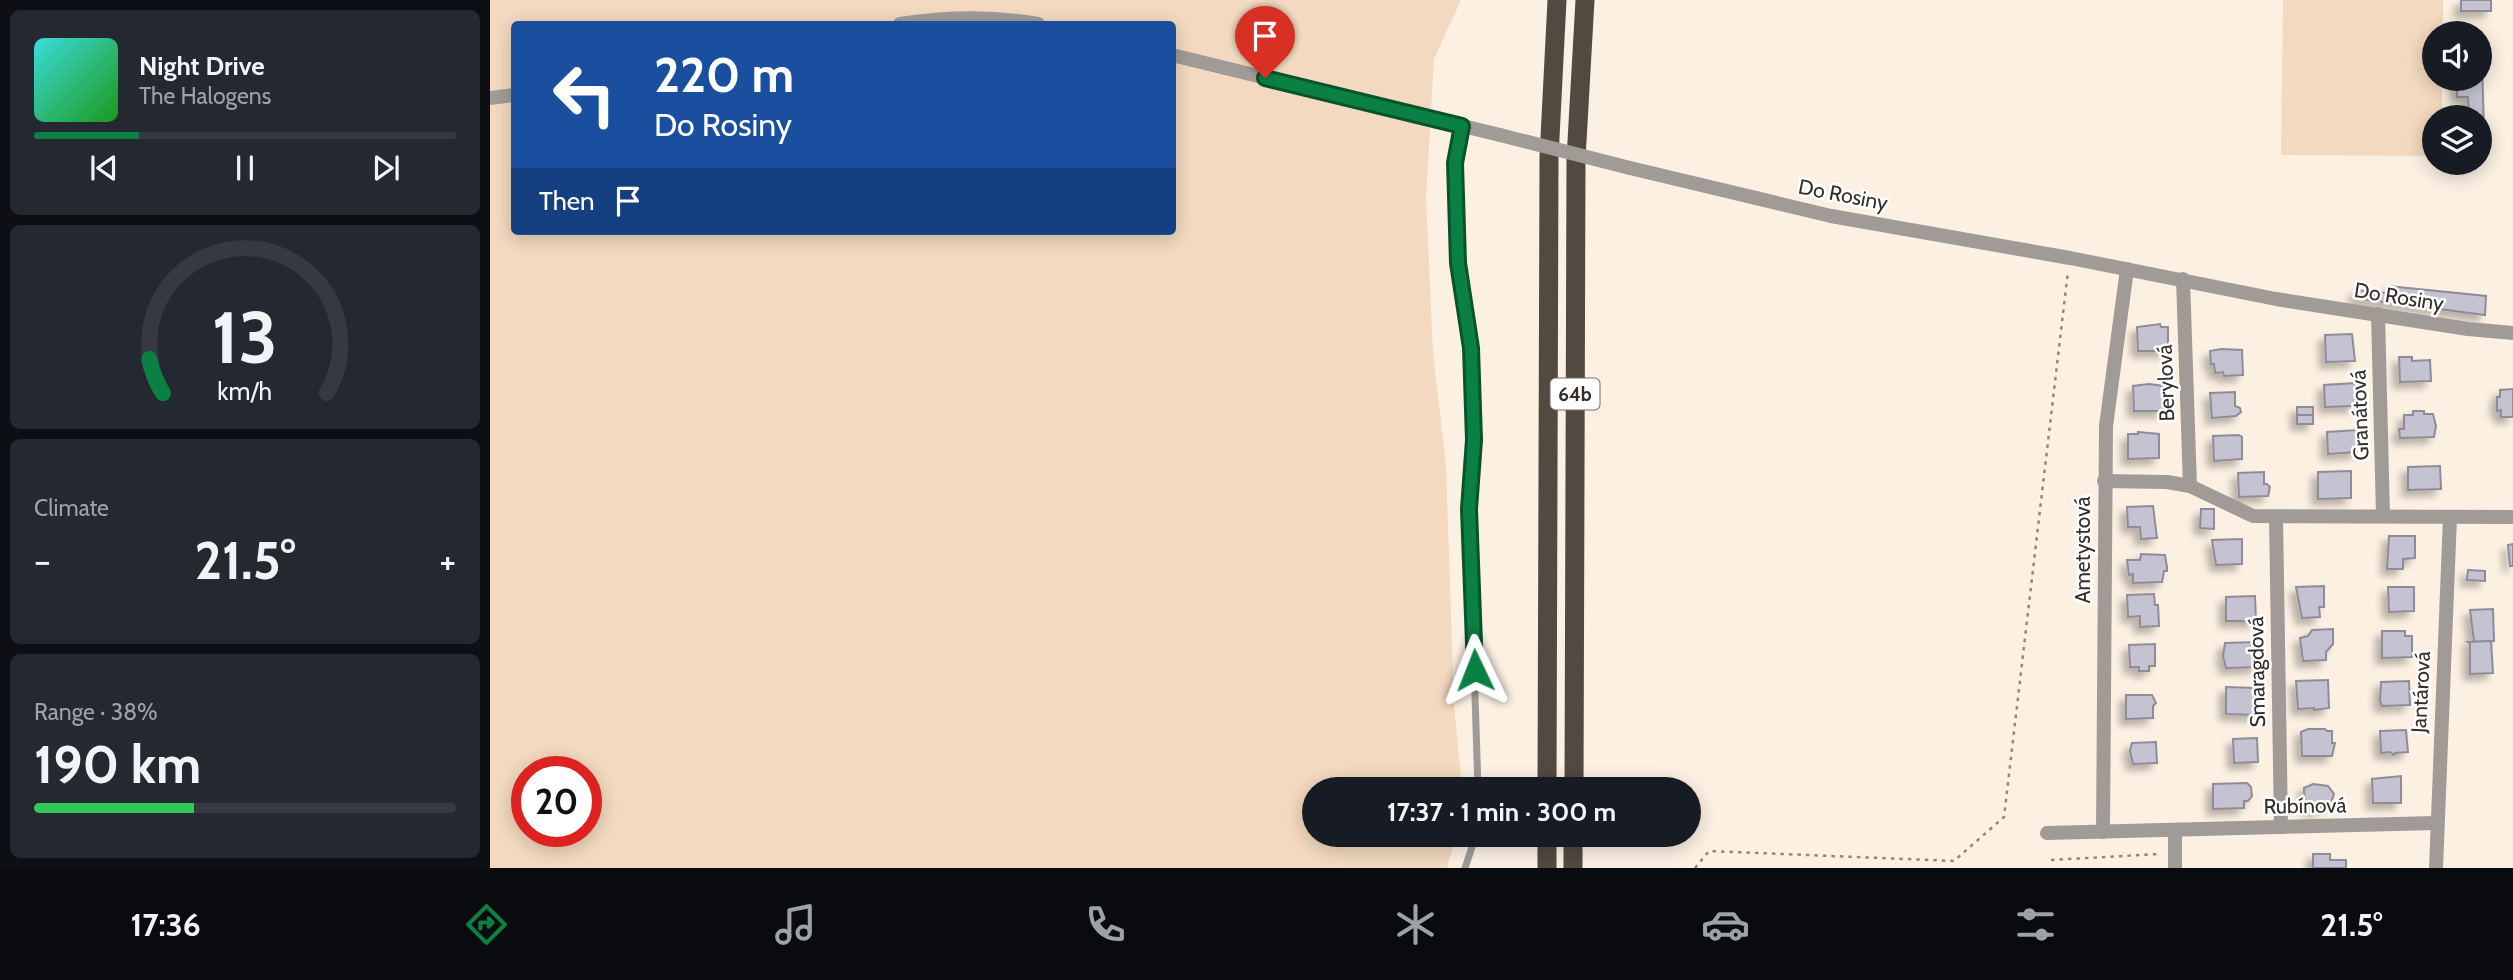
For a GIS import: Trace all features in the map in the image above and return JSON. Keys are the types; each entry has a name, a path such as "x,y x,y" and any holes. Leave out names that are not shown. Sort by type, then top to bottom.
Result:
{"highway":[{"name":"64b","path":"1547,777 1549,157 1557,0"},
{"name":"64b","path":"1574,777 1576,159 1585,0"},
{"path":"1547,847 1547,868"},
{"path":"1573,847 1573,868"}],"street":[{"path":"922,21 1000,21"},
{"name":"Do Rosiny","path":"1176,56 1831,216 2183,279 2276,299 2469,329 2513,333"},
{"path":"490,97 511,95"},
{"name":"Ametystová","path":"2103,832 2106,426 2127,269"},
{"name":"Berylová","path":"2183,279 2190,486"},
{"name":"Granátová","path":"2378,314 2384,515"},
{"path":"2104,481 2167,482 2190,486 2253,516 2513,517"},
{"name":"Smaragdová","path":"2276,517 2281,827"},
{"name":"Jantárová","path":"2436,868 2450,517"},
{"name":"Rubínová","path":"2047,834 2436,823"},
{"path":"2175,830 2175,868"}],"lane":[{"path":"1462,126 1455,163 1458,263 1471,348 1474,440 1469,509 1478,777"},
{"path":"1465,868 1472,847"}],"path":[{"path":"1695,868 1709,851 1954,861 2004,817 2070,258"},
{"path":"2051,860 2165,854"}],"shaded area":[{"path":"490,0 1461,0 1434,59 1426,197 1433,353 1446,466 1454,705 1461,777 1302,777 1302,847 1453,847 1447,868 490,868"},
{"path":"2283,0 2443,0 2443,21 2422,21 2422,91 2442,91 2442,105 2422,105 2422,156 2281,155"}],"building":[{"path":"2461,0 2491,0 2491,11 2461,11"},
{"path":"2457,91 2483,91 2483,105 2468,105 2468,97 2457,97"},
{"path":"2388,286 2486,296 2485,315 2354,298 2356,290 2386,293"},
{"path":"2160,324 2161,327 2168,327 2168,351 2138,351 2137,327"},
{"path":"2352,334 2355,361 2326,362 2325,335"},
{"path":"2242,350 2243,375 2224,376 2223,372 2215,373 2210,351"},
{"path":"2399,357 2412,357 2412,361 2430,360 2431,381 2400,382"},
{"path":"2355,383 2355,394 2358,396 2354,401 2355,406 2325,407 2324,385"},
{"path":"2133,386 2164,386 2164,411 2134,411"},
{"path":"2513,389 2513,417 2501,417 2501,410 2497,411 2500,390"},
{"path":"2235,392 2235,406 2240,408 2241,412 2236,416 2212,418 2210,393"},
{"path":"2297,407 2313,407 2313,415 2297,415"},
{"path":"2413,411 2433,414 2436,426 2434,437 2400,438 2399,429 2404,429 2404,415 2413,415"},
{"path":"2297,415 2313,415 2313,424 2297,424"},
{"path":"2358,430 2360,443 2357,452 2328,454 2327,432"},
{"path":"2128,434 2159,434 2159,458 2128,459"},
{"path":"2213,436 2242,437 2242,459 2214,461"},
{"path":"2440,466 2441,489 2408,490 2408,467"},
{"path":"2351,471 2351,498 2318,499 2318,472"},
{"path":"2264,472 2264,484 2270,487 2268,496 2239,497 2238,473"},
{"path":"2153,506 2157,538 2141,539 2140,527 2128,527 2127,507"},
{"path":"2201,509 2214,509 2214,529 2200,528"},
{"path":"2389,536 2415,536 2415,558 2403,559 2403,569 2387,569"},
{"path":"2242,539 2242,564 2216,565 2212,540"},
{"path":"2513,544 2513,566 2510,566 2508,545"},
{"path":"2141,554 2165,555 2167,571 2164,571 2162,582 2133,583 2133,574 2129,575 2127,560 2140,560"},
{"path":"2468,570 2485,571 2485,581 2467,580"},
{"path":"2324,586 2324,607 2319,607 2320,617 2302,618 2296,587"},
{"path":"2388,587 2414,587 2414,611 2389,612"},
{"path":"2154,594 2155,605 2158,605 2159,626 2140,627 2140,616 2128,617 2127,595"},
{"path":"2255,596 2256,621 2226,621 2226,597"},
{"path":"2493,609 2494,641 2471,642 2474,641 2470,610"},
{"path":"2333,629 2333,644 2326,652 2326,660 2303,661 2300,638 2308,636 2312,630"},
{"path":"2382,631 2405,631 2405,636 2412,636 2412,657 2382,658"},
{"path":"2491,641 2493,673 2470,674 2468,642"},
{"path":"2256,642 2257,667 2226,668 2223,656 2225,643"},
{"path":"2155,644 2155,666 2149,666 2149,671 2130,667 2129,645"},
{"path":"2328,680 2329,708 2298,709 2296,681"},
{"path":"2409,681 2410,705 2382,706 2381,682"},
{"path":"2226,687 2256,688 2255,715 2226,714"},
{"path":"2126,695 2152,695 2156,703 2153,706 2153,718 2126,719"},
{"path":"2308,729 2332,731 2332,743 2335,743 2332,756 2302,756 2301,732"},
{"path":"2406,730 2408,752 2394,755 2390,752 2381,753 2380,731"},
{"path":"2257,738 2258,762 2234,763 2233,739"},
{"path":"2156,742 2157,763 2133,764 2130,751 2132,743"},
{"path":"2401,776 2401,803 2373,803 2372,779"},
{"path":"2247,783 2251,787 2252,796 2248,801 2244,801 2244,808 2213,809 2213,784"},
{"path":"2313,784 2328,786 2334,794 2329,806 2320,807 2318,812 2314,812 2312,807 2305,807 2304,788"},
{"path":"2313,854 2330,854 2330,860 2346,860 2346,868 2313,868"}],"route":[{"path":"1265,78 1462,126 1455,163 1458,263 1471,348 1474,440 1469,509 1475,670"}]}
